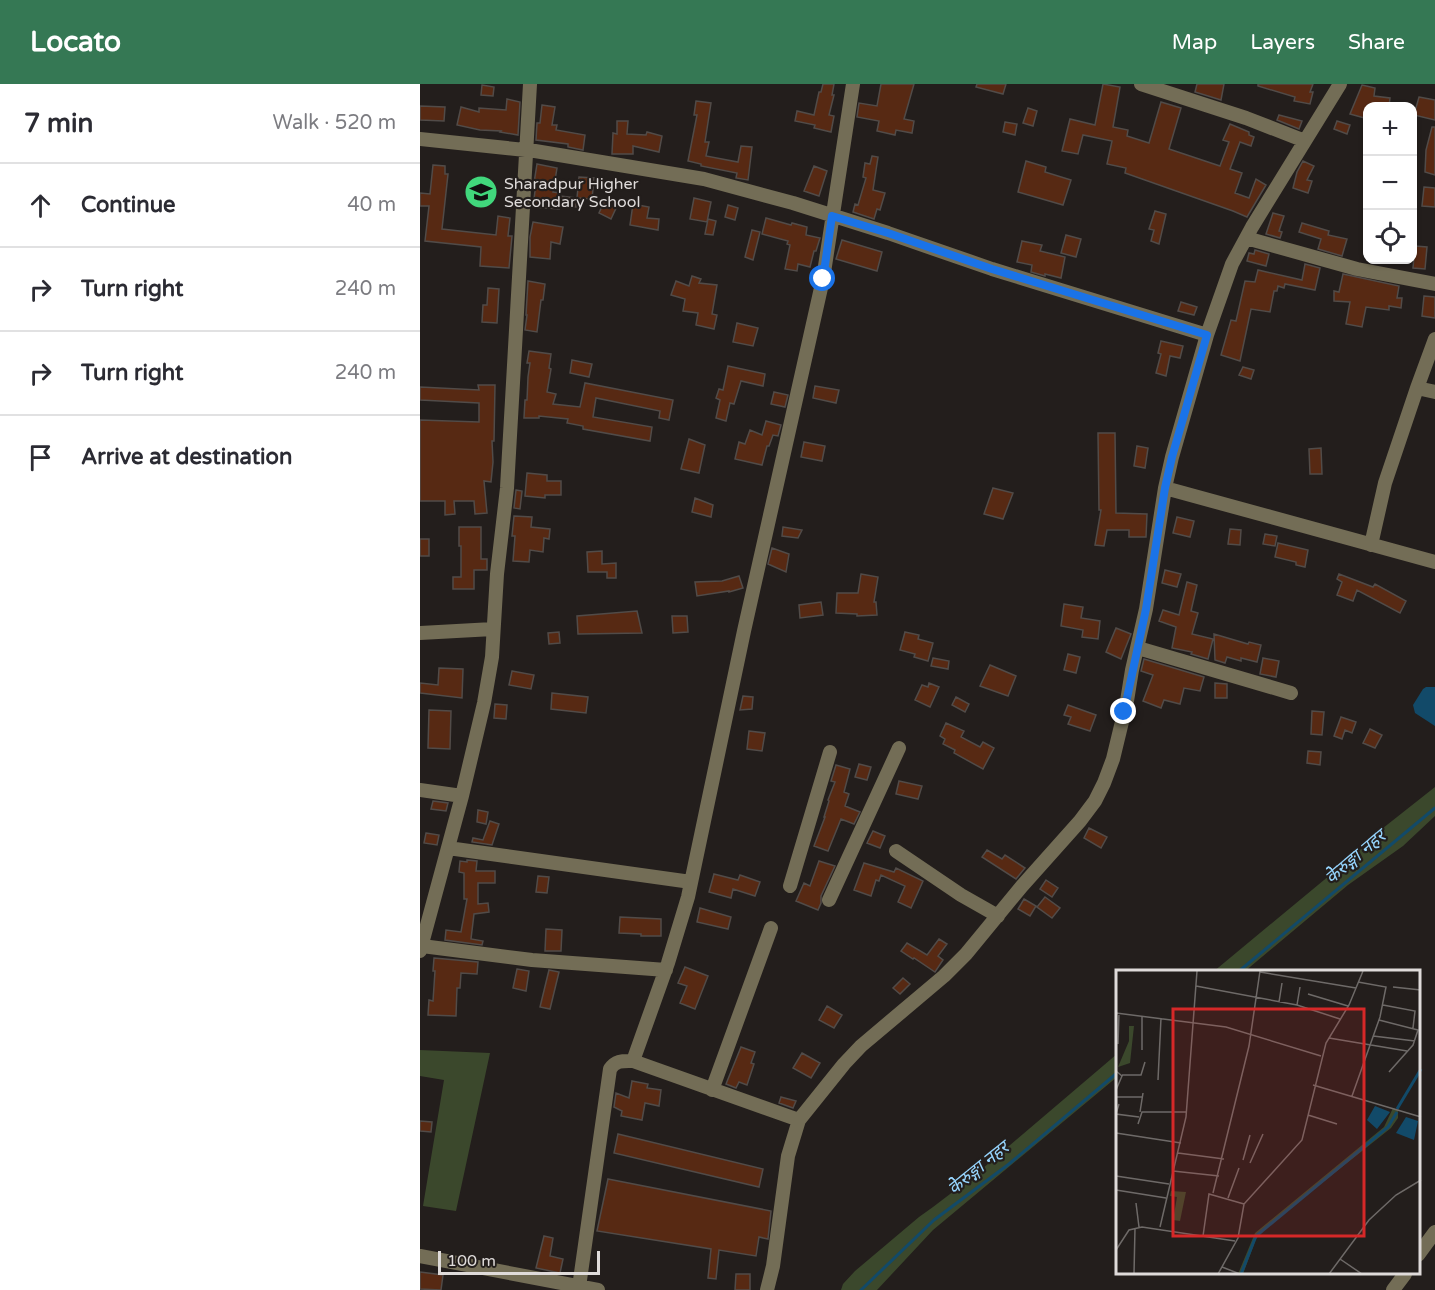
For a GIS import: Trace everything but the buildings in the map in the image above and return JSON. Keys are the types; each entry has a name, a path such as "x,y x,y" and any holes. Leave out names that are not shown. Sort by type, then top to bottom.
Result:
{"street":[{"path":"530,84 507,488 497,574 492,657 484,703 462,796 421,949 666,970"},
{"path":"633,1061 666,970 688,897 764,538 823,279 853,84"},
{"path":"1141,84 1246,118 1305,141"},
{"path":"767,1290 773,1266 788,1156 799,1120 861,1046 944,976 966,954 1080,821 1095,801 1104,783 1113,759 1138,648 1172,457 1207,335 1232,264 1340,84"},
{"path":"420,139 526,150 704,179 793,203 992,269 1207,335"},
{"path":"1246,238 1357,269 1435,284"},
{"path":"1371,545 1385,483 1435,339"},
{"path":"1417,388 1435,392"},
{"path":"1165,488 1435,562"},
{"path":"420,633 493,629"},
{"path":"1138,648 1292,693"},
{"path":"829,900 899,748"},
{"path":"790,886 830,752"},
{"path":"420,790 462,796"},
{"path":"448,848 691,882"},
{"path":"896,851 961,895 998,916"},
{"path":"712,1090 771,928"},
{"path":"579,1287 610,1069 614,1064 620,1060 633,1061 799,1120"},
{"path":"1420,1254 1435,1232"},
{"path":"420,1257 598,1290"},
{"path":"1393,1290 1404,1275"}],"green space":[{"path":"1435,787 1435,816 1403,846 1348,885 1246,970 1215,970 1359,851 1378,832"},
{"path":"420,1050 490,1053 456,1211 423,1206 444,1080 420,1076"},
{"path":"1116,1055 1116,1078 933,1230 877,1290 841,1290 843,1284 855,1271 919,1217 975,1175"}],"water":[{"path":"1426,687 1435,687 1435,726 1415,713 1413,705"}],"waterway":[{"name":"केेरुङ्गा नहर","path":"1240,970 1435,808"},
{"name":"केेरुङ्गा नहर","path":"861,1290 934,1220 1009,1164 1116,1074"}],"place":[{"name":"Sharadpur Higher Secondary School","path":"481,192"}],"route":[{"path":"823,279 832,216 992,269 1207,335 1165,488 1146,609 1124,712"}]}
